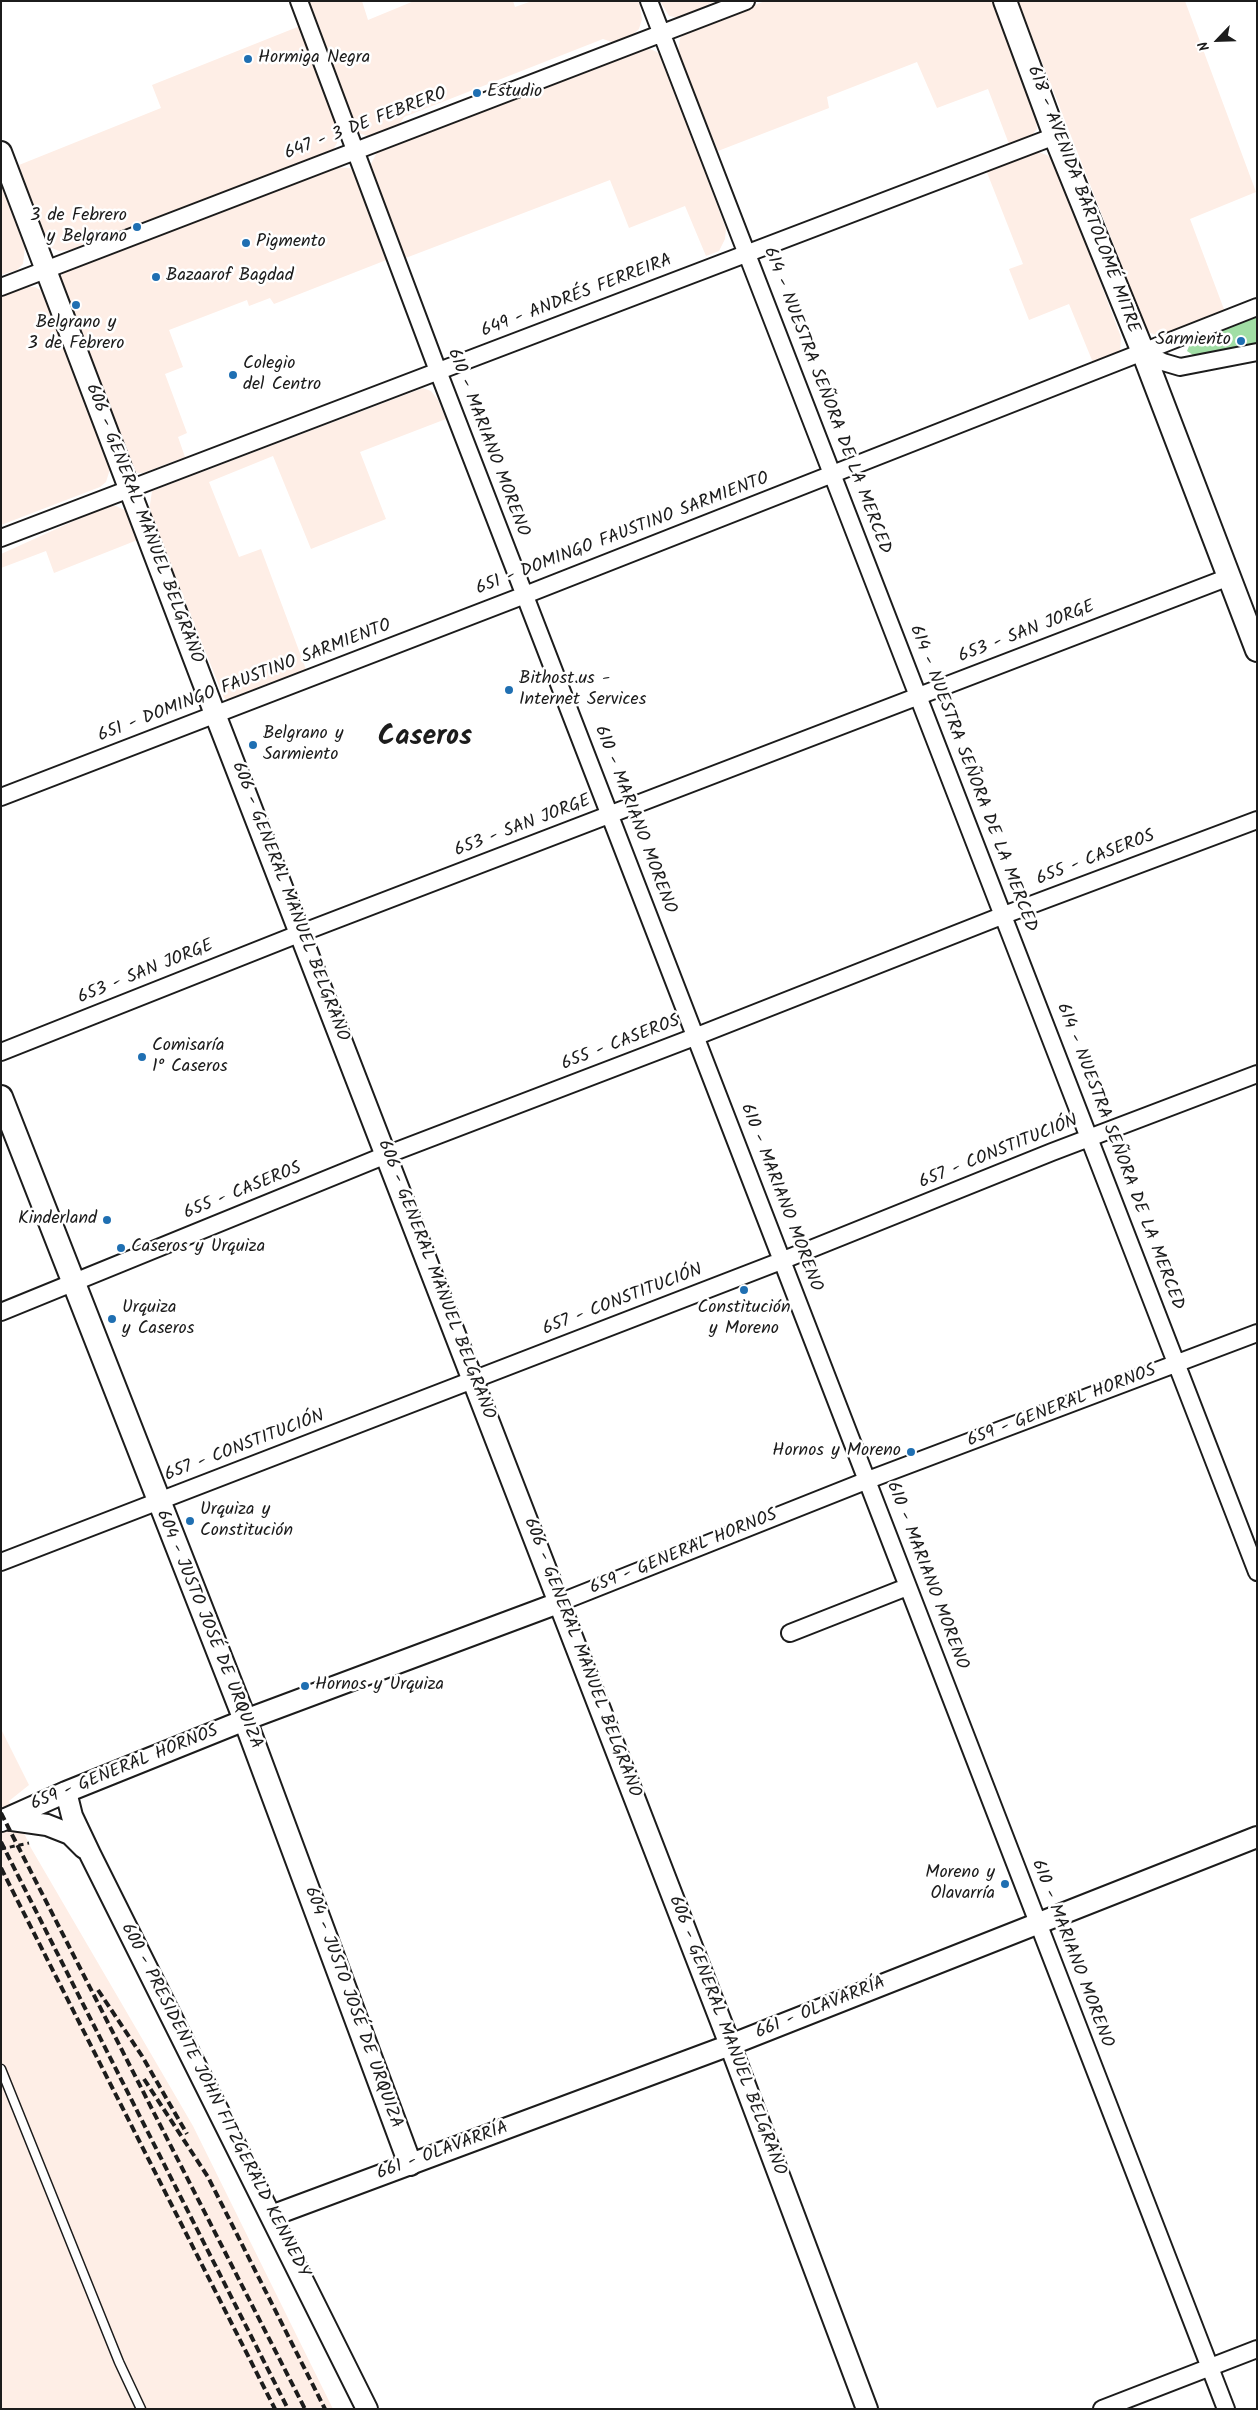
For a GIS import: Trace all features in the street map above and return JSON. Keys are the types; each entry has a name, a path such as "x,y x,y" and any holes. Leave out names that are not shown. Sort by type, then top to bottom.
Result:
{"main road":[{"name":"618 - AVENIDA BARTOLOMÉ MITRE","path":"1006,1 1056,136 1257,650"},
{"name":"604 - JUSTO JOSÉ DE URQUIZA","path":"1,1097 158,1502 245,1720 410,2164"}],"street":[{"name":"610 - MARIANO MORENO","path":"299,1 438,371 697,1036 781,1261 868,1480 907,1587 1226,2409"},
{"name":"614 - NUESTRA SEÑORA DE LA MERCED","path":"649,1 1089,1139 1178,1363 1257,1572"},
{"name":"647 - 3 DE FEBRERO","path":"1,287 746,1"},
{"name":"649 - ANDRÉS FERREIRA","path":"1,538 1056,136"},
{"name":"606 - GENERAL MANUEL BELGRANO","path":"1,152 215,714 730,2045 867,2409"},
{"name":"651 - DOMINGO FAUSTINO SARMIENTO","path":"1,797 525,595 1257,307"},
{"path":"1142,352 1180,367 1257,352"},
{"name":"653 - SAN JORGE","path":"1,1052 301,933 1229,577"},
{"name":"655 - CASEROS","path":"1,1312 386,1155 697,1036 1004,915 1257,820"},
{"name":"657 - CONSTITUCIÓN","path":"1,1562 473,1381 1257,1074"},
{"name":"659 - GENERAL HORNOS","path":"3,1820 66,1792 245,1720 560,1602 868,1480 1257,1333"},
{"path":"790,1633 907,1587"},
{"name":"600 - PRESIDENTE JOHN FITZGERALD KENNEDY","path":"66,1792 72,1816 90,1854 367,2409"},
{"path":"3,1820 47,1825 70,1834 90,1854"},
{"name":"661 - OLAVARRÍA","path":"271,2216 730,2045 1257,1837"},
{"path":"1102,2409 1257,2349"}],"lane":[{"path":"1,2068 119,2362 141,2409"}],"path":[{"path":"1,1849 34,1842"}],"shaded area":[{"path":"306,1 362,1 368,20 414,1 513,1 515,7 532,1 639,1 642,19 639,29 631,36 615,43 603,39 404,117 399,125 376,135 367,136 356,132"},
{"path":"660,1 716,1 709,4 703,11 681,18 669,16"},
{"path":"765,1 993,1 1036,119 1037,129 1032,135 1009,144 988,89 937,108 917,62 827,97 829,108 718,151 678,52 680,38 686,32"},
{"path":"1018,1 1185,1 1256,192 1190,219 1225,312 1171,333 1159,336 1148,332"},
{"path":"300,26 338,129 337,143 333,150 320,157 77,249 59,251 47,246 19,165 161,108 152,85"},
{"path":"648,48 657,52 662,57 726,229 725,239 719,251 706,256 685,206 629,228 610,180 403,259 370,166 379,148 637,49"},
{"path":"1038,152 1047,155 1055,163 1121,337 1120,353 1094,365 1069,304 1029,320 1009,269 1023,264 986,170 1029,153"},
{"path":"331,167 350,168 359,179 389,259 274,304 270,298 249,306 247,300 169,330 183,367 165,374 187,433 178,437 185,457 143,473 132,470 59,280 63,273"},
{"path":"1,182 25,247 23,264 17,270 1,275"},
{"path":"23,287 35,287 44,292 51,303 110,469 106,482 100,487 1,525 1,297"},
{"path":"423,388 431,391 438,400 446,419 360,452 386,519 311,549 273,456 209,482 239,557 261,549 307,672 230,702 224,698 149,511 152,491"},
{"path":"107,506 116,506 127,511 140,539 54,573 46,551 1,568 1,554"},
{"path":"1,1729 29,1785 9,1801 31,1848 193,2126 333,2409 1,2409"}],"green space":[{"path":"1257,316 1257,343 1193,355 1187,351 1190,344"}],"railway":[{"path":"1,1813 305,2409"},
{"path":"1,1842 288,2409"},
{"path":"1,1868 275,2409"},
{"path":"98,1990 142,2056 187,2134"},
{"path":"144,2079 208,2177 325,2409"}],"place":[{"name":"Hormiga Negra","path":"248,59"},
{"name":"Estudio","path":"477,93"},
{"name":"3 de Febrero y Belgrano","path":"137,227"},
{"name":"Pigmento","path":"246,243"},
{"name":"Bazaarof Bagdad","path":"156,277"},
{"name":"Belgrano y 3 de Febrero","path":"76,305"},
{"name":"Sarmiento","path":"1241,341"},
{"name":"Colegio del Centro","path":"233,375"},
{"name":"Bithost.us - Internet Services","path":"509,690"},
{"name":"Belgrano y Sarmiento","path":"253,745"},
{"name":"Comisaría 1° Caseros","path":"142,1057"},
{"name":"Kinderland","path":"107,1220"},
{"name":"Caseros y Urquiza","path":"121,1248"},
{"name":"Constitución y Moreno","path":"744,1290"},
{"name":"Urquiza y Caseros","path":"112,1319"},
{"name":"Hornos y Moreno","path":"911,1452"},
{"name":"Urquiza y Constitución","path":"190,1521"},
{"name":"Hornos y Urquiza","path":"305,1686"},
{"name":"Moreno y Olavarría","path":"1005,1884"}],"district":[{"name":"Caseros","path":"425,739"}]}
